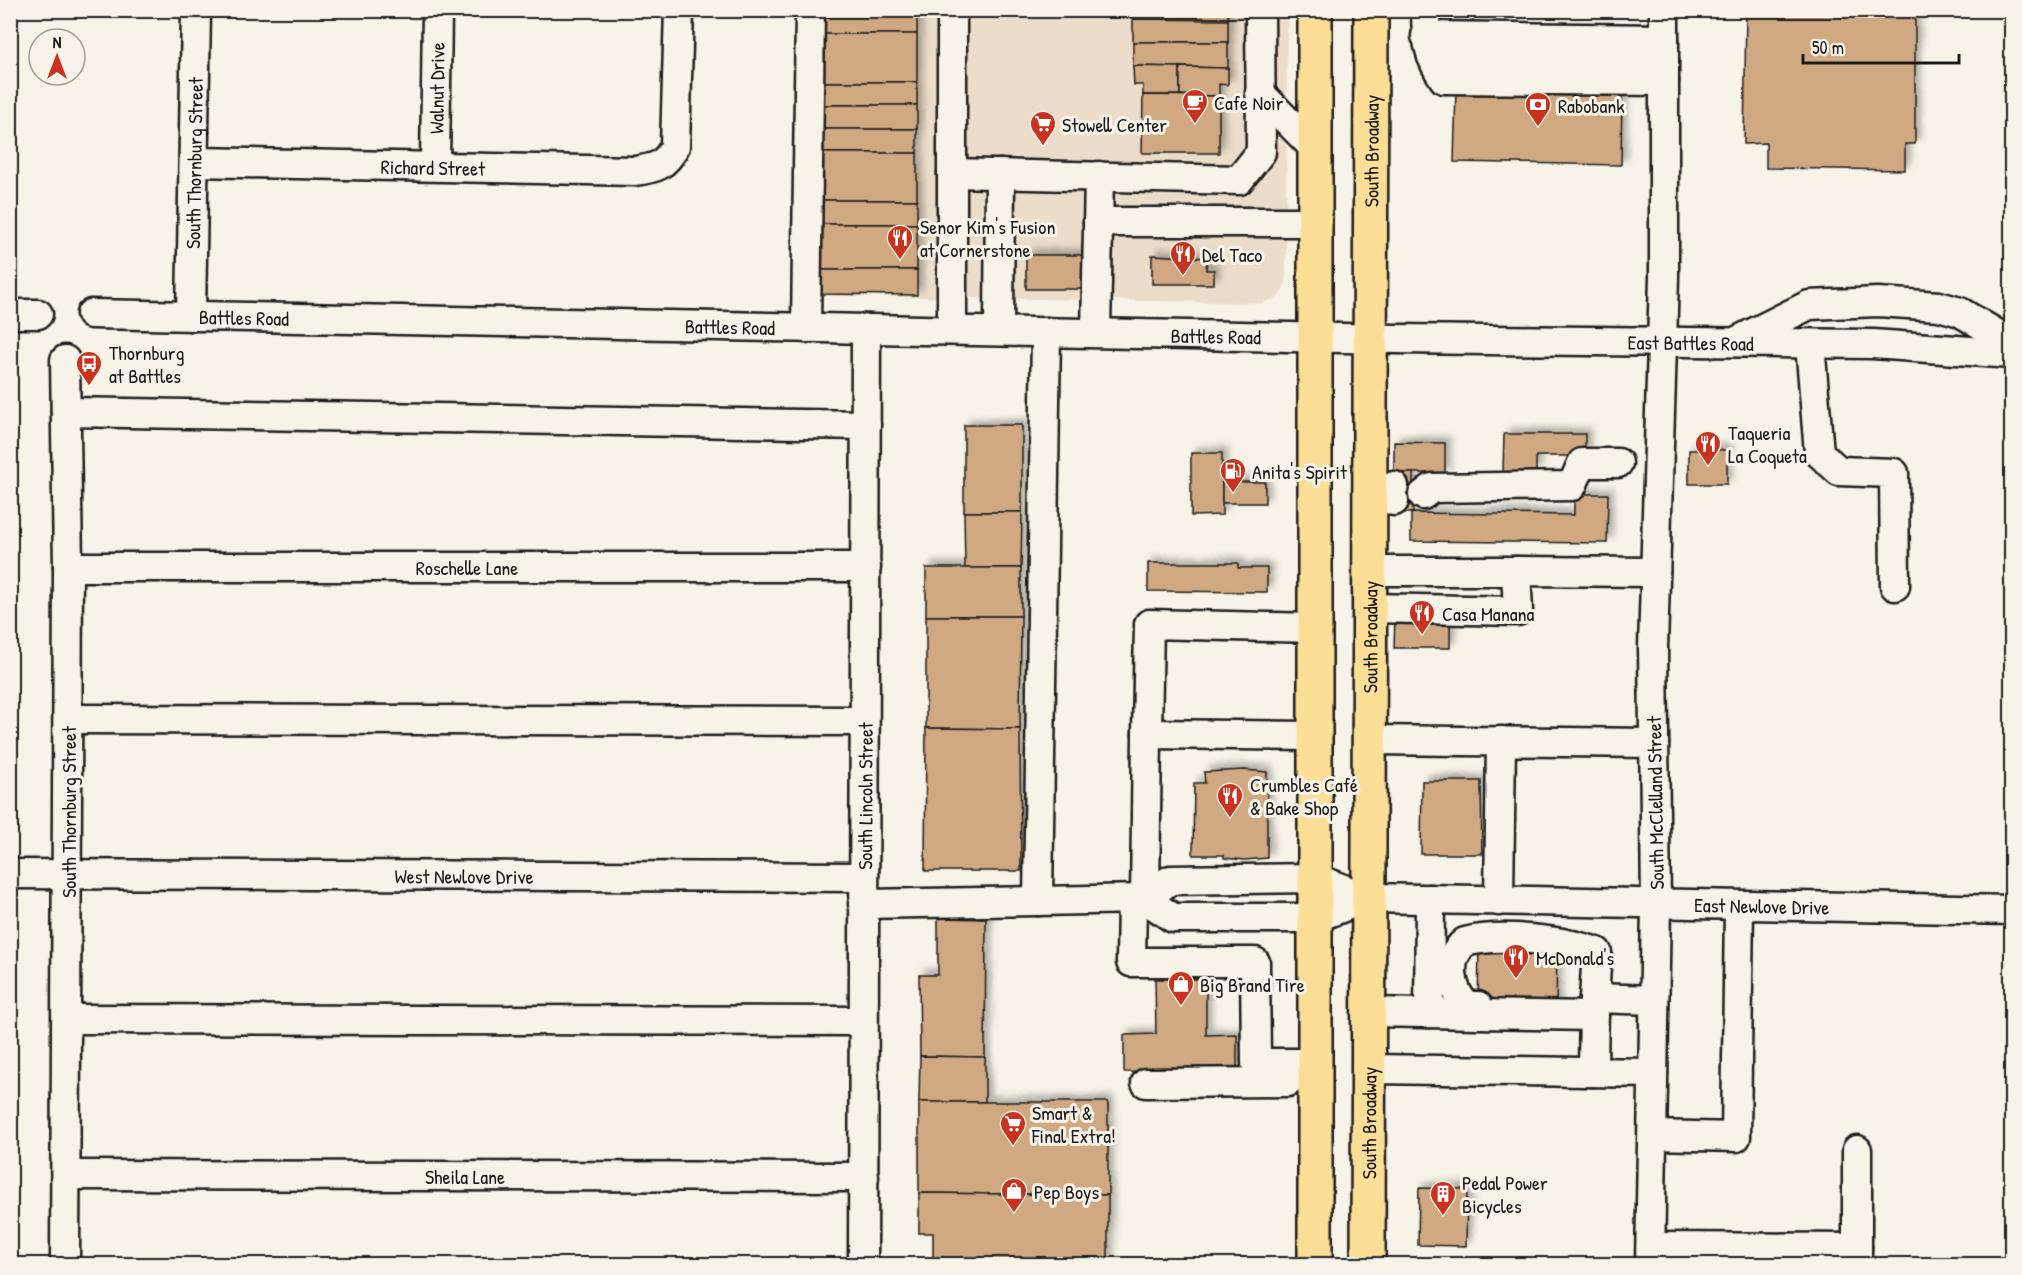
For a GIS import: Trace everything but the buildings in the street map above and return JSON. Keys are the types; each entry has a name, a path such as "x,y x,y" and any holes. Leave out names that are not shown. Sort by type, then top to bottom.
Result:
{"main road":[{"path":"1315,10 1315,1264"},
{"name":"South Broadway","path":"1368,1264 1369,571 1399,494 1370,338 1371,10"}],"street":[{"name":"South Thornburg Street","path":"191,316 196,162 196,10"},
{"name":"Walnut Drive","path":"435,166 437,10"},
{"name":"Richard Street","path":"196,162 635,171 650,169 668,161 675,147 679,10"},
{"path":"806,328 810,10"},
{"path":"952,10 952,330"},
{"path":"951,173 1239,180 1261,152 1260,10"},
{"name":"South McClelland Street","path":"1650,1256 1656,904 1655,572 1662,342 1664,10"},
{"path":"1430,44 1664,60 1444,79 1430,44"},
{"path":"1260,93 1315,148"},
{"path":"999,331 1000,174"},
{"path":"1096,332 1099,177"},
{"path":"1098,222 1315,222"},
{"path":"1732,343 1809,305 1878,302 1939,306 1960,312 2012,343"},
{"name":"Battles Road","path":"91,314 1370,338"},
{"name":"South Lincoln Street","path":"863,1264 866,329"},
{"path":"1038,901 1046,332"},
{"name":"East Battles Road","path":"1370,338 1873,344 2012,354"},
{"path":"1810,344 1819,453 1839,471 1894,473 1894,586"},
{"name":"South Thornburg Street","path":"65,360 68,567 68,1019 65,1264"},
{"path":"66,412 866,426"},
{"path":"1399,494 1432,488 1572,486 1582,463 1618,463"},
{"name":"Roschelle Lane","path":"68,567 866,567"},
{"path":"1369,571 1655,572"},
{"path":"1369,608 1518,611 1516,571"},
{"path":"1314,628 1149,624 1147,734 1138,900 1131,962 1255,963 1256,1063 1315,1072"},
{"path":"68,719 864,721"},
{"path":"1147,734 1315,736"},
{"path":"1368,740 1654,743"},
{"path":"1499,901 1501,741"},
{"name":"West Newlove Drive","path":"10,874 863,891 1038,901 1138,900"},
{"path":"1138,900 1170,880 1315,878"},
{"name":"East Newlove Drive","path":"1315,878 1367,898 2012,910"},
{"name":"East Newlove Drive","path":"1315,918 1367,898"},
{"path":"1429,1013 1430,899"},
{"path":"1138,900 1173,918 1315,918"},
{"path":"1653,1135 1736,1137 1739,906"},
{"path":"1478,1006 1467,1006 1457,997 1452,978 1454,957 1465,942 1486,939 1557,941 1597,952 1593,1072"},
{"path":"1368,1012 1429,1013 1594,1007 1654,1000"},
{"path":"1556,1006 1594,1007"},
{"path":"68,1019 863,1021"},
{"path":"1368,1069 1653,1073"},
{"path":"1146,1083 1315,1072"},
{"path":"1650,1256 1857,1256 1857,1150"},
{"name":"Sheila Lane","path":"66,1175 864,1177"}],"shaded area":[{"name":"Stowell Center","path":"801,11 1287,11 1286,283 1283,290 1278,297 1263,303 799,295"}],"place":[{"name":"Cafe Noir","path":"1195,125"},
{"name":"Rabobank","path":"1538,128"},
{"name":"Stowell Center","path":"1043,147"},
{"name":"Senor Kim's Fusion at Cornerstone","path":"900,261"},
{"name":"Del Taco","path":"1183,277"},
{"name":"Thornburg at Battles","path":"89,387"},
{"name":"Taqueria La Coqueta","path":"1708,467"},
{"name":"Anita's Spirit","path":"1233,494"},
{"name":"Casa Manana","path":"1422,636"},
{"name":"Crumbles Café & Bake Shop","path":"1230,819"},
{"name":"McDonald's","path":"1516,980"},
{"name":"Big Brand Tire","path":"1181,1007"},
{"name":"Smart & Final Extra!","path":"1013,1147"},
{"name":"Pep Boys","path":"1014,1214"},
{"name":"Pedal Power Bicycles","path":"1443,1217"}]}
